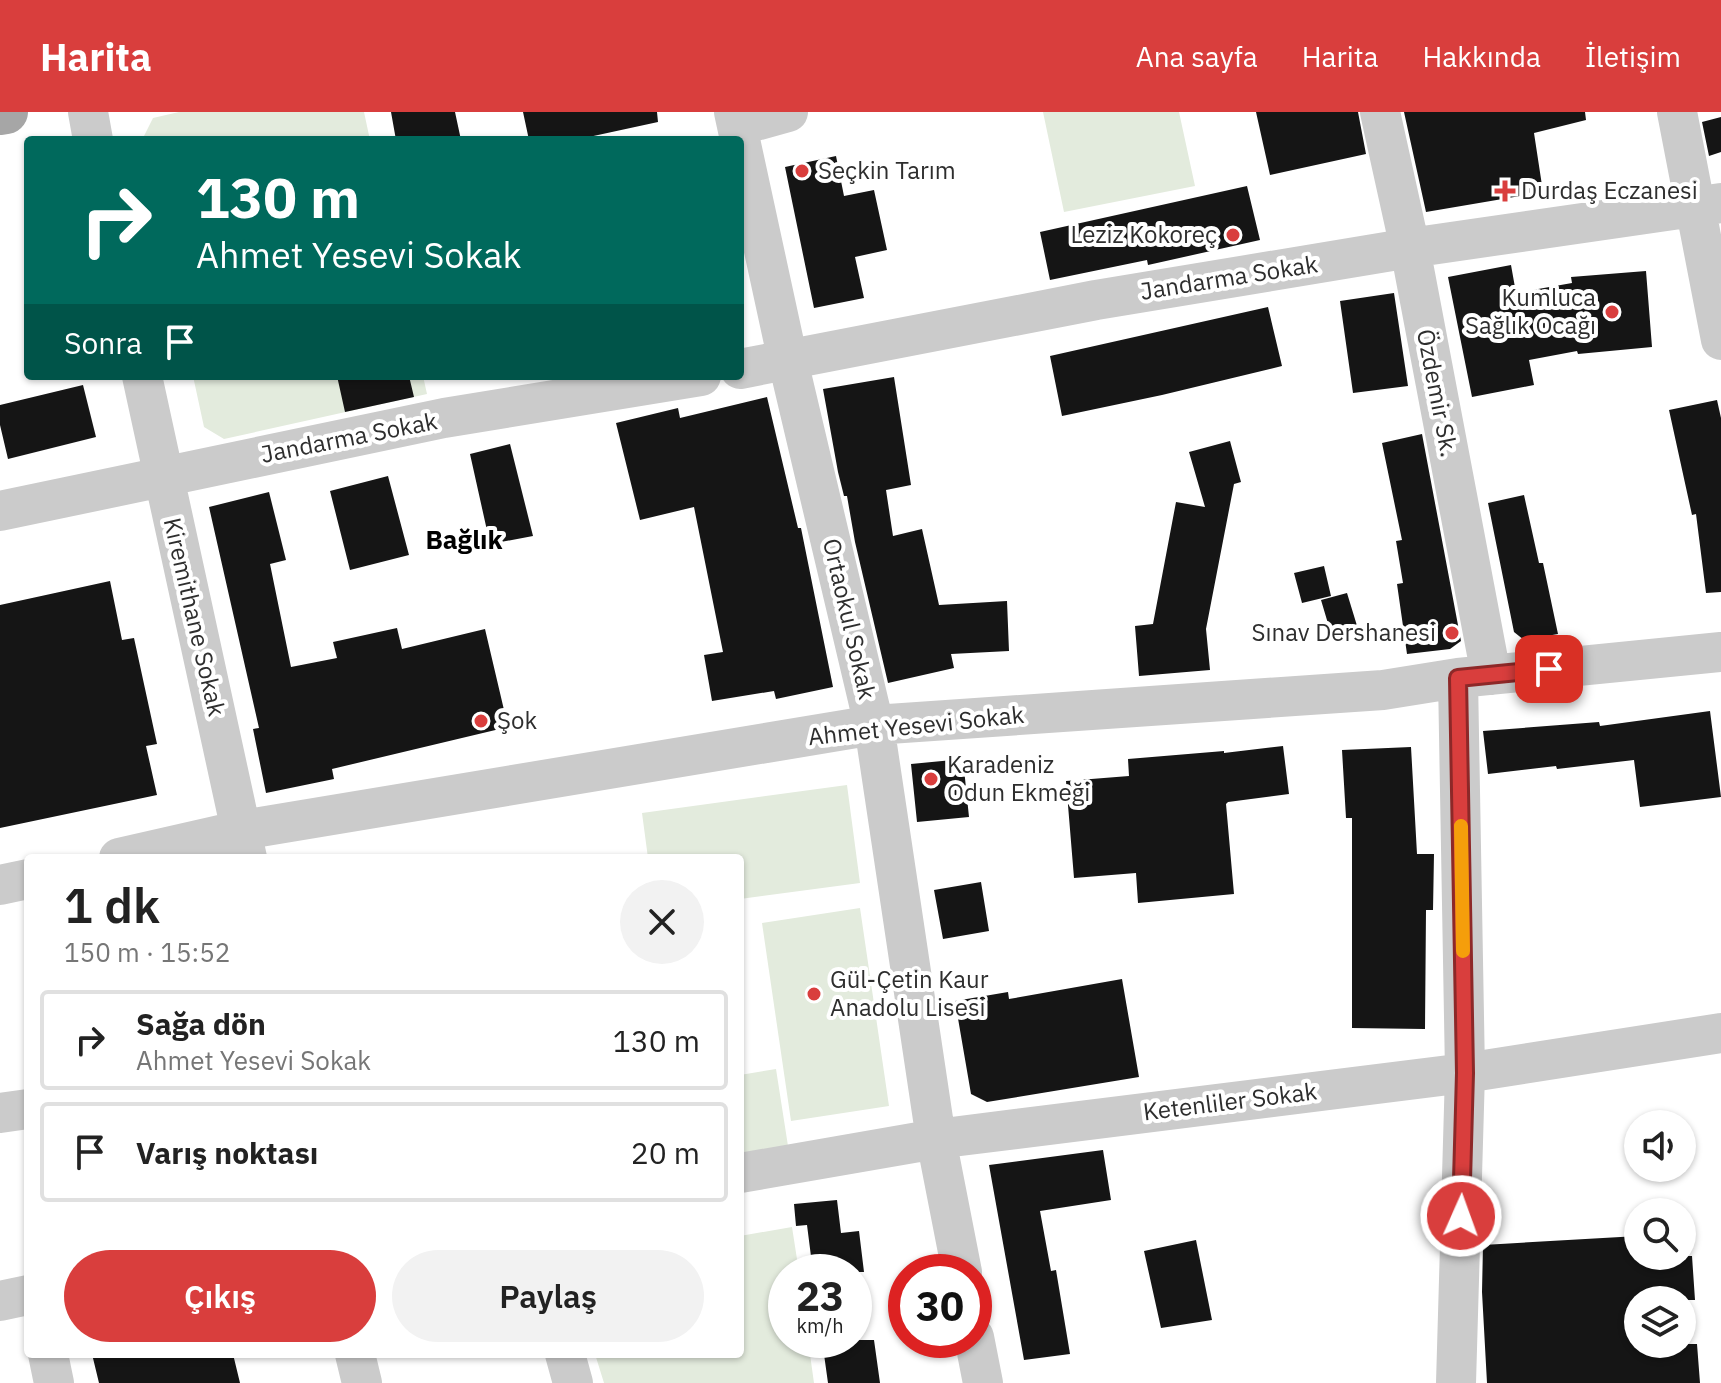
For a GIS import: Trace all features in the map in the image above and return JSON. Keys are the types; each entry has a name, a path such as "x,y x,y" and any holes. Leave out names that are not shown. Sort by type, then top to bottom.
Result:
{"street":[{"path":"88,112 92,136"},
{"path":"736,119 788,112"},
{"name":"Özdemir Sk.","path":"1380,112 1410,248 1475,676 1456,1383"},
{"path":"1677,112 1708,206 1721,340"},
{"name":"Ortaokul Sokak","path":"744,156 788,361 874,725 936,1139 958,1254"},
{"name":"Jandarma Sokak","path":"744,368 1096,300 1410,248 1708,206"},
{"name":"Kiremithane Sokak","path":"143,380 244,844"},
{"name":"Jandarma Sokak","path":"0,511 444,418 677,380"},
{"name":"Ahmet Yesevi Sokak","path":"155,854 244,844 874,725 1383,690 1475,676 1721,652"},
{"path":"0,885 24,880"},
{"name":"Ketenliler Sokak","path":"744,1172 936,1139 1465,1073 1721,1033"},
{"path":"0,1113 24,1110"},
{"path":"0,1301 24,1296"},
{"path":"49,1358 54,1383"},
{"path":"356,1358 362,1383"},
{"path":"566,1358 573,1383"},
{"path":"978,1358 983,1383"}],"shaded area":[{"path":"179,112 364,112 369,136 144,136 153,118"},
{"path":"1043,112 1179,112 1195,186 1064,212"},
{"path":"194,380 424,380 427,394 224,439 204,427"},
{"path":"847,785 860,883 744,898 744,854 647,854 642,813"},
{"path":"860,908 889,1106 791,1121 762,923"},
{"path":"776,1069 788,1146 744,1152 744,1074"},
{"path":"792,1227 796,1254 768,1254 768,1358 811,1358 814,1383 604,1383 596,1358 744,1358 744,1235"}],"building":[{"path":"391,112 455,112 460,136 395,136"},
{"path":"523,112 657,112 658,122 593,136 528,136"},
{"path":"1256,112 1358,112 1366,154 1270,175"},
{"path":"1404,112 1585,112 1586,120 1534,133 1543,192 1426,212"},
{"path":"1721,117 1721,152 1709,156 1702,122"},
{"path":"836,156 844,196 874,190 887,250 855,257 864,298 814,308 785,167"},
{"path":"1247,186 1260,240 1148,265 1147,260 1050,280 1040,232"},
{"path":"1511,265 1516,293 1572,283 1571,277 1646,271 1652,347 1578,354 1577,351 1529,360 1534,385 1472,397 1448,277"},
{"path":"1394,293 1408,386 1353,393 1340,301"},
{"path":"1268,307 1282,366 1062,416 1050,356"},
{"path":"894,377 911,485 886,490 893,536 922,529 939,605 1007,601 1009,651 951,654 954,668 888,683 847,496 844,496 838,472 823,389"},
{"path":"338,380 410,380 414,397 345,412"},
{"path":"83,385 96,437 8,459 0,425 0,405"},
{"path":"767,397 798,528 801,528 833,687 776,699 774,691 712,701 704,655 723,652 694,507 640,520 616,423 678,408 680,418"},
{"path":"1717,400 1721,418 1721,592 1706,593 1696,514 1692,515 1669,410"},
{"path":"1422,434 1461,641 1450,649 1407,654 1397,584 1403,583 1396,541 1402,540 1382,443"},
{"path":"1230,441 1241,482 1234,484 1206,629 1210,670 1139,676 1135,626 1153,624 1176,502 1205,507 1189,452"},
{"path":"510,444 533,536 490,544 470,454"},
{"path":"388,476 409,555 350,570 330,491"},
{"path":"269,492 286,560 270,564 291,667 337,658 333,642 397,628 402,649 485,629 508,727 332,769 334,779 266,793 253,729 259,728 209,507"},
{"path":"1524,495 1558,634 1524,640 1514,632 1488,503"},
{"path":"1324,566 1331,596 1302,603 1294,573"},
{"path":"110,581 122,640 134,638 157,744 146,746 157,795 0,828 0,605"},
{"path":"1347,593 1358,629 1332,637 1321,600"},
{"path":"1710,711 1721,797 1640,807 1634,760 1488,774 1483,731 1599,722 1600,726"},
{"path":"1283,746 1289,794 1226,804 1234,894 1138,903 1136,873 1074,878 1066,781 1129,776 1128,759"},
{"path":"1411,747 1417,854 1434,854 1433,910 1426,910 1425,1029 1352,1028 1352,818 1346,818 1342,750"},
{"path":"963,759 969,817 917,822 911,764"},
{"path":"981,882 989,931 943,939 934,890"},
{"path":"1122,979 1139,1077 987,1102 971,1094 955,1001 1008,992 1009,999"},
{"path":"1103,1150 1111,1200 1040,1211 1051,1271 1056,1270 1070,1354 1024,1360 989,1165"},
{"path":"837,1200 841,1233 859,1231 862,1254 811,1254 807,1225 796,1226 794,1204"},
{"path":"1624,1237 1624,1270 1693,1270 1694,1286 1624,1286 1624,1358 1696,1358 1697,1344 1700,1383 1487,1383 1483,1245"},
{"path":"1196,1240 1212,1320 1161,1328 1144,1251"},
{"path":"874,1340 880,1383 828,1383 825,1358 872,1358"},
{"path":"93,1358 234,1358 240,1383 99,1383"}],"slow traffic":[{"path":"1461,826 1463,951"}],"place":[{"name":"Seçkin Tarım","path":"802,171"},
{"name":"Durdaş Eczanesi","path":"1505,191"},
{"name":"Leziz Kokoreç","path":"1233,235"},
{"name":"Kumluca Sağlık Ocağı","path":"1612,312"},
{"name":"Sınav Dershanesi","path":"1452,633"},
{"name":"Şok","path":"481,721"},
{"name":"Karadeniz Odun Ekmeği","path":"931,779"},
{"name":"Gül-Çetin Kaur Anadolu Lisesi","path":"814,994"}],"district":[{"name":"Bağlık","path":"464,540"}],"route":[{"path":"1461,1216 1465,1073 1458,678 1549,669"}]}
